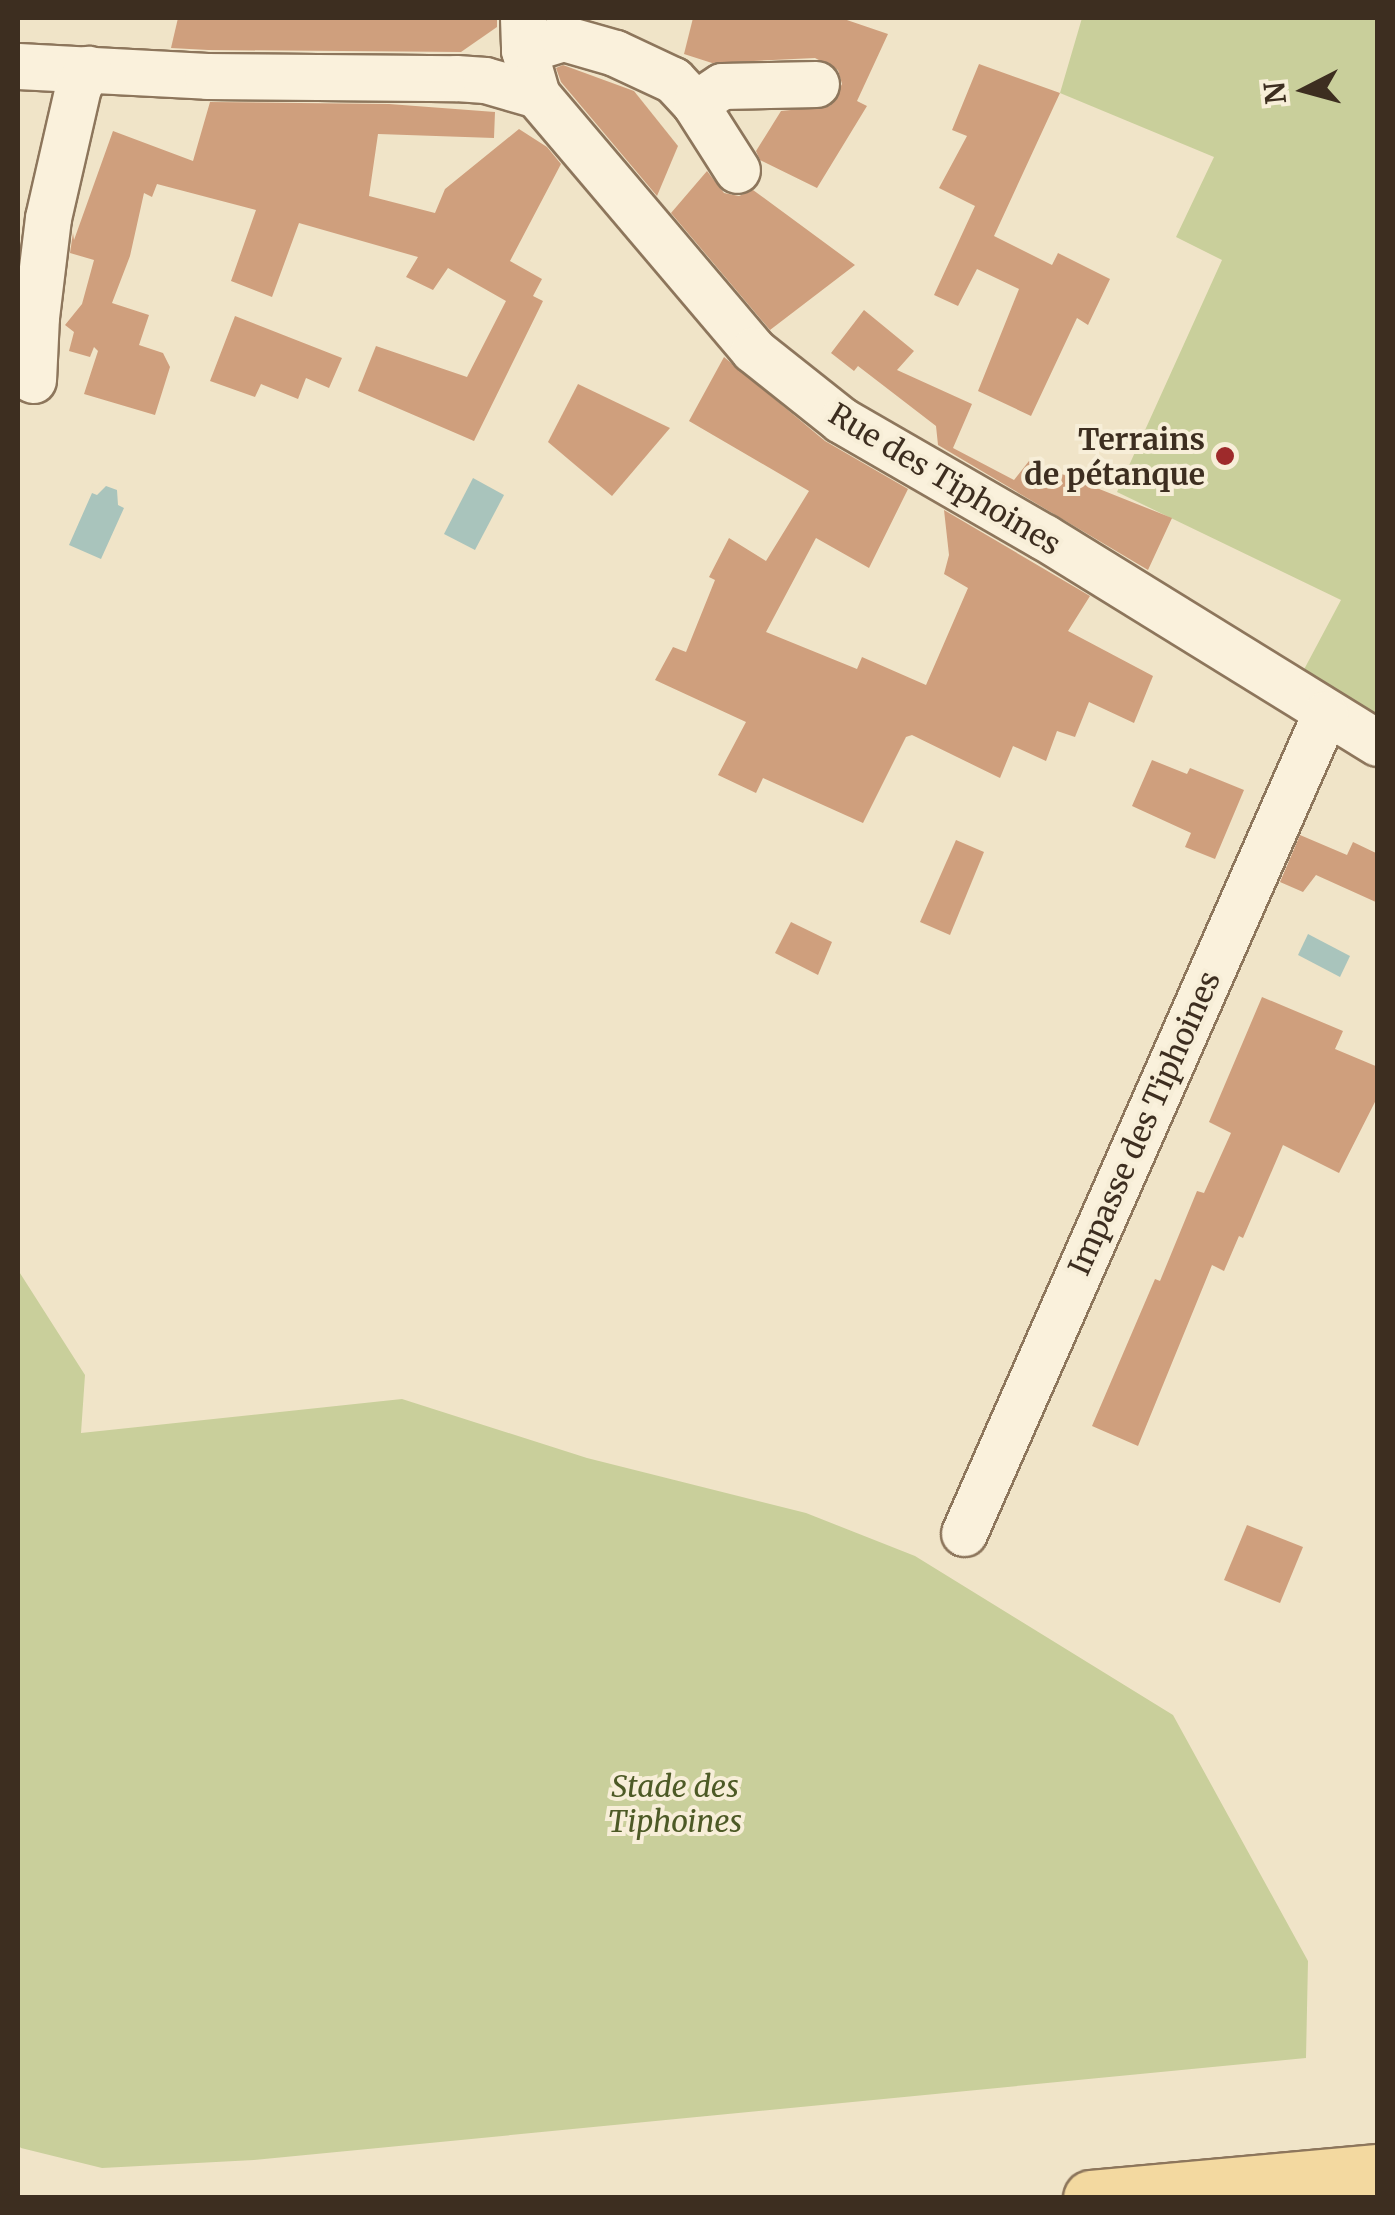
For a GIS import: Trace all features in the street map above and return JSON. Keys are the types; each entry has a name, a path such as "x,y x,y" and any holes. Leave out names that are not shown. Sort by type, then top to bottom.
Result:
{"main road":[{"path":"1091,2198 1378,2172"}],"street":[{"path":"519,28 536,96"},
{"path":"456,78 519,28 615,52 673,80 695,104 736,170"},
{"path":"18,66 207,76 456,78 486,80 536,96"},
{"path":"34,380 36,317 48,218 78,87 88,69"},
{"path":"695,104 722,86 816,84"},
{"name":"Rue des Tiphoines","path":"536,96 736,334 841,420 1044,537 1325,714 1378,743"},
{"name":"Impasse des Tiphoines","path":"964,1533 1325,714"}],"green space":[{"path":"1082,18 1377,18 1377,720 1300,677 1341,600 1117,492 1222,260 1176,237 1214,157 1060,93"},
{"name":"Stade des Tiphoines","path":"18,1270 85,1375 81,1433 402,1399 587,1458 806,1513 915,1556 1173,1715 1308,1961 1306,2058 254,2160 102,2168 21,2148"}],"water":[{"path":"473,478 504,495 475,550 444,534"},
{"path":"106,486 117,490 118,505 124,508 101,559 69,545 92,493 97,495"},
{"path":"1308,934 1350,956 1340,977 1298,955"}],"building":[{"path":"178,18 497,18 497,27 461,52 208,50 171,48"},
{"path":"693,18 841,18 888,34 857,101 867,106 817,188 760,160 756,151 781,111 830,106 842,84 838,70 815,58 712,63 684,54"},
{"path":"979,64 1060,93 994,236 1052,265 1058,253 1110,279 1088,325 1077,318 1031,416 978,391 1019,289 977,269 958,306 934,295 975,206 939,188 967,136 952,130"},
{"path":"563,65 634,91 678,146 657,196 561,82 556,68"},
{"path":"210,102 389,104 495,112 494,138 378,134 369,196 435,213 445,189 519,129 547,147 561,164 510,261 542,279 533,296 543,301 474,441 358,391 376,346 467,377 506,301 448,268 433,290 406,277 418,257 299,223 272,297 231,281 256,210 157,184 152,197 144,193 130,256 112,303 149,315 139,345 163,353 170,367 155,415 84,394 98,351 94,347 90,357 69,351 74,332 65,325 82,304 94,260 70,253 73,233 74,240 113,131 193,161"},
{"path":"707,171 724,193 739,196 753,190 855,265 770,330 671,213"},
{"path":"864,310 914,351 897,370 972,404 953,448 1014,480 1029,461 1172,518 1148,570 938,445 936,426 858,366 854,371 831,353"},
{"path":"235,316 342,358 329,388 306,378 298,399 261,384 255,397 210,381"},
{"path":"724,357 825,441 908,489 869,568 816,538 766,632 857,669 862,657 926,685 968,588 944,574 949,555 944,510 1090,596 1068,631 1153,676 1134,723 1089,702 1075,737 1057,731 1046,761 1013,746 1000,778 912,735 906,737 863,823 763,778 756,793 718,775 746,722 655,680 673,647 686,652 715,580 709,577 729,538 766,561 809,491 689,421"},
{"path":"578,384 670,428 612,496 548,442"},
{"path":"1152,760 1187,774 1190,768 1244,790 1215,859 1185,847 1191,833 1132,806"},
{"path":"1300,835 1347,855 1353,842 1378,854 1378,903 1316,875 1303,892 1280,882"},
{"path":"956,840 984,852 950,935 920,922"},
{"path":"791,922 832,942 818,975 775,953"},
{"path":"1262,997 1343,1031 1335,1049 1378,1067 1378,1096 1339,1173 1283,1145 1243,1238 1239,1236 1224,1271 1212,1265 1138,1446 1092,1426 1155,1279 1160,1281 1197,1191 1204,1193 1231,1133 1209,1122"},
{"path":"1247,1525 1303,1547 1280,1603 1224,1580"}],"place":[{"name":"Terrains de pétanque","path":"1225,456"}]}
